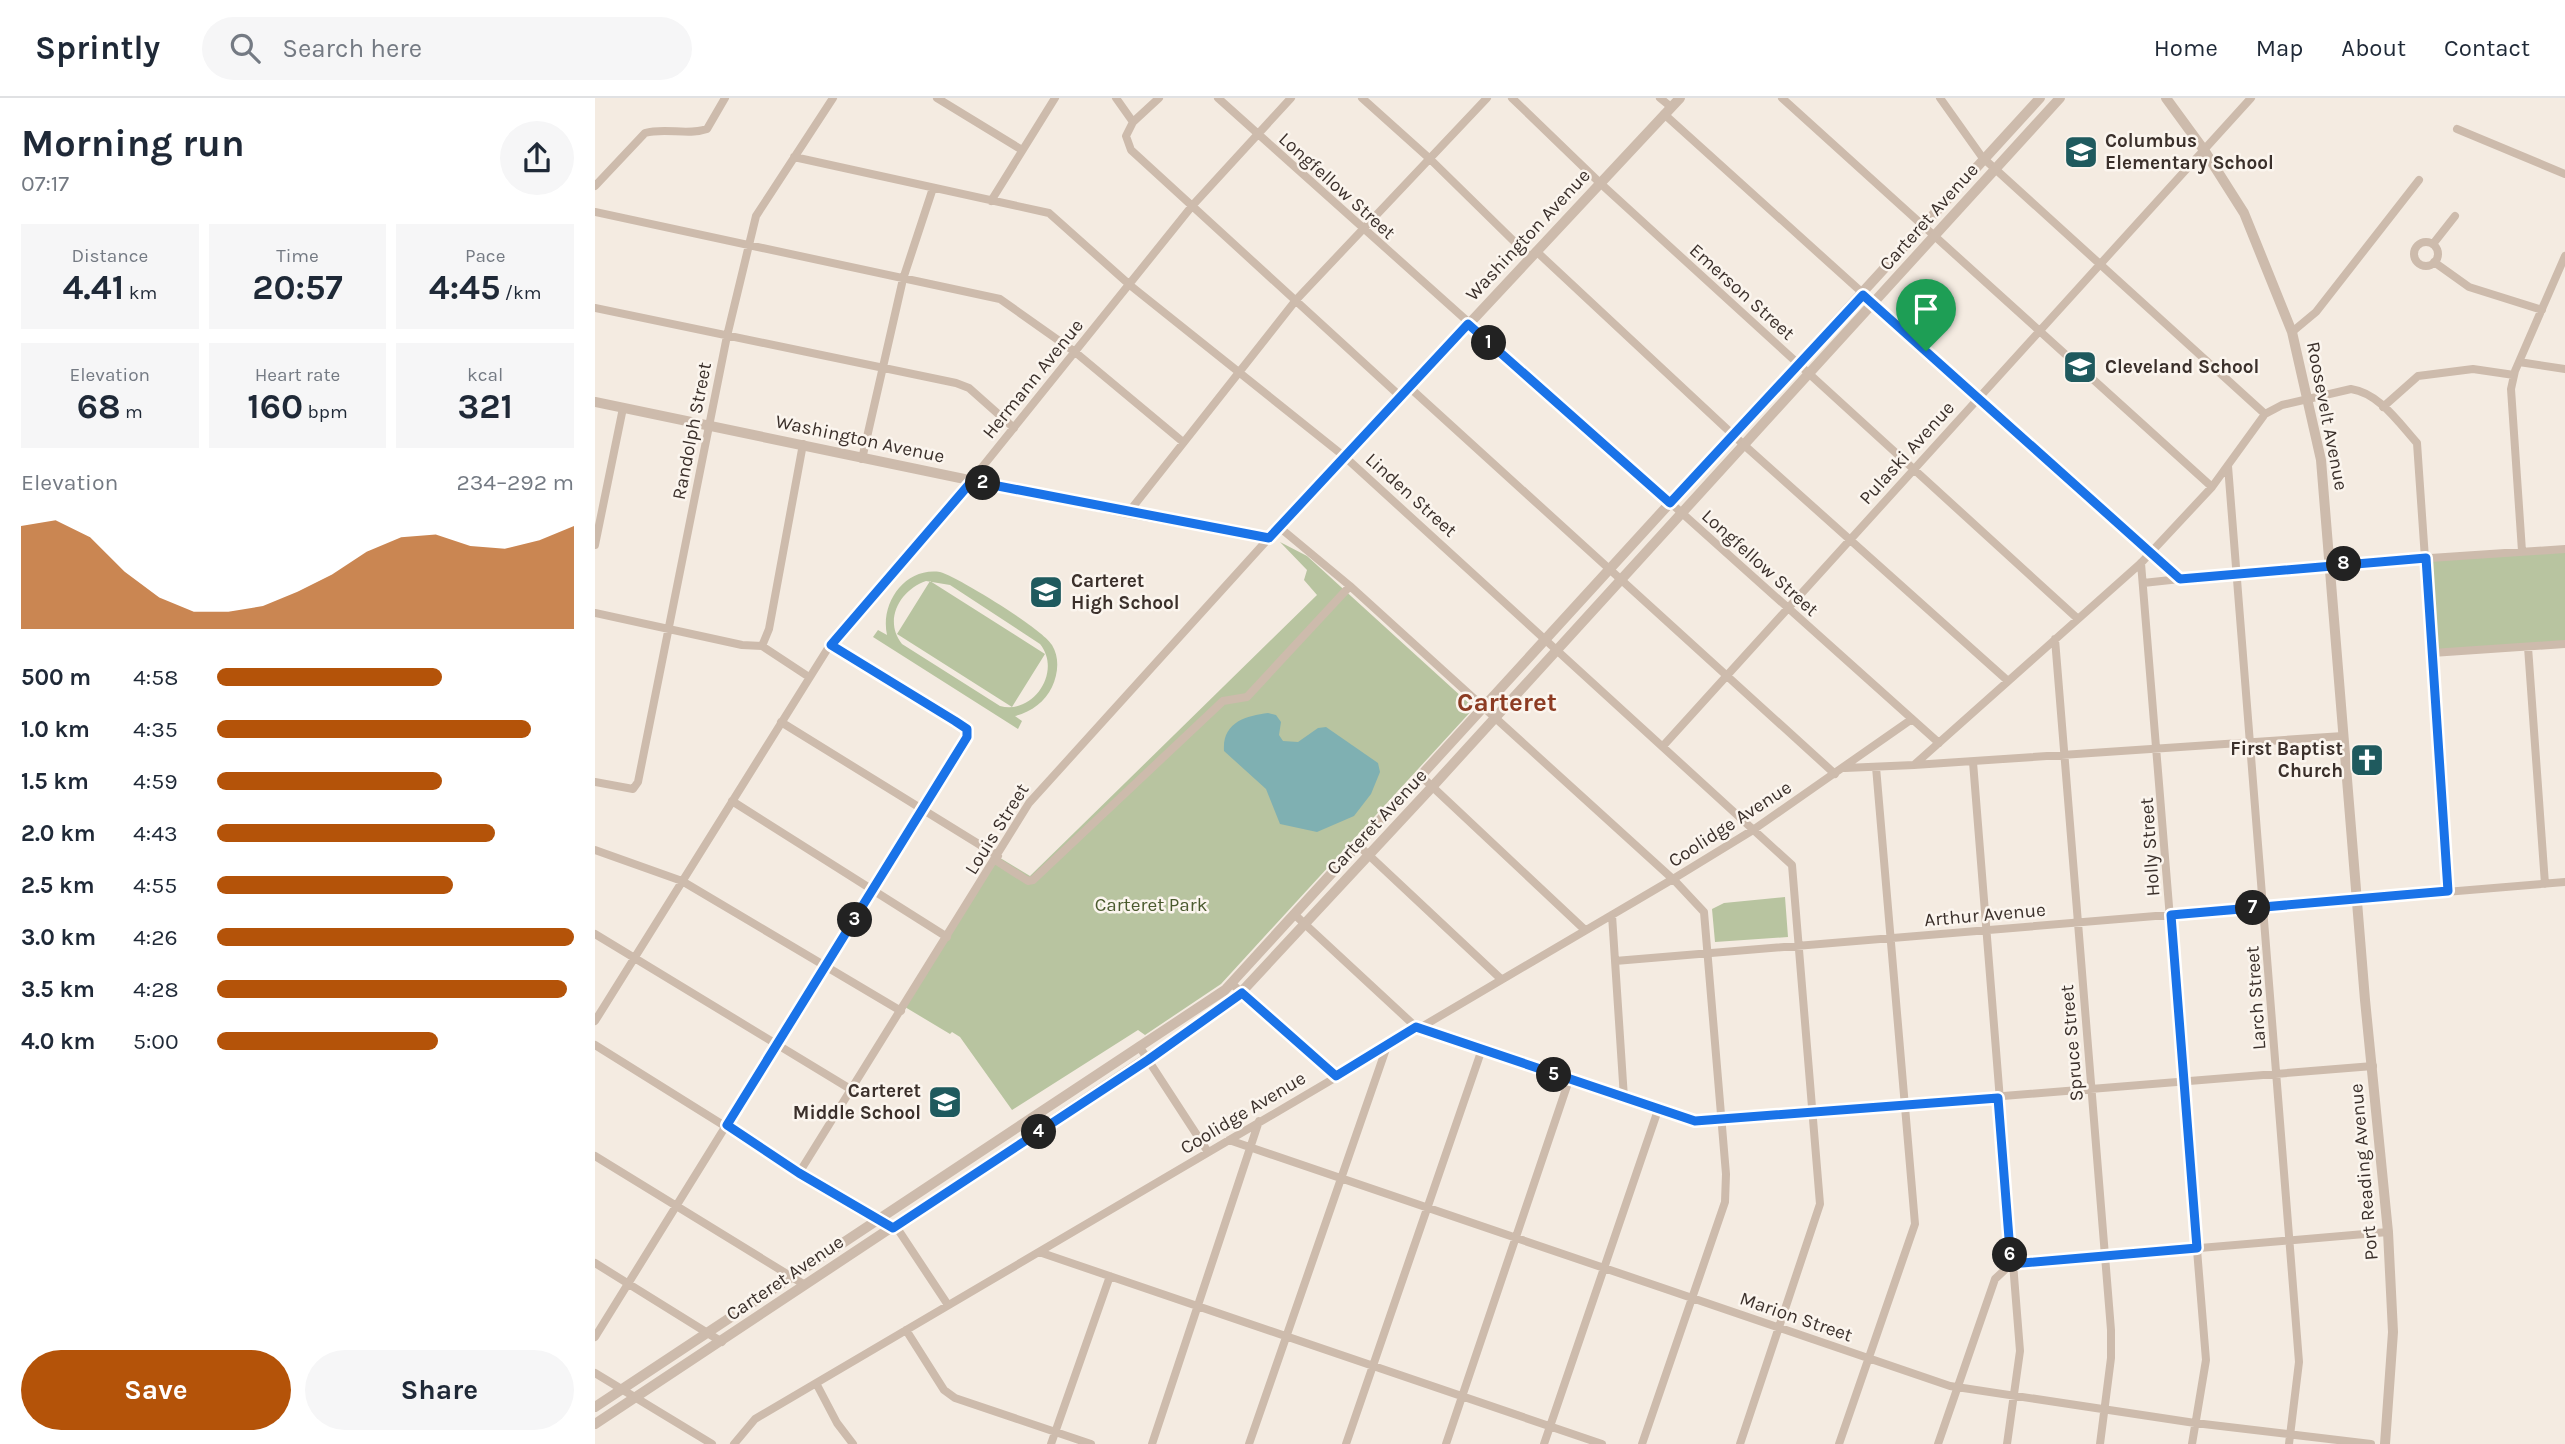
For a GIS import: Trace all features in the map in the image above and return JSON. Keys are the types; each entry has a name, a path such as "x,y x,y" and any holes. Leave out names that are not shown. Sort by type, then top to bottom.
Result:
{"street":[{"path":"595,186 645,133 655,130 695,133 707,129 725,98"},
{"name":"Randolph Street","path":"595,782 633,789 638,782 727,336 756,216 832,98"},
{"path":"937,98 1021,150"},
{"path":"991,201 1055,98"},
{"path":"1116,98 1133,122"},
{"path":"1159,98 1133,122 1126,136 1131,150 1401,397"},
{"name":"Longfellow Street","path":"1218,98 1362,230 1939,743"},
{"name":"Hermann Avenue","path":"595,1021 831,645 972,481 1192,206 1291,98"},
{"path":"1362,98 2008,681"},
{"path":"1128,513 1296,300 1487,98"},
{"name":"Emerson Street","path":"1512,98 1600,183 2078,619"},
{"path":"1660,98 1668,111 1863,295 2180,579"},
{"name":"Washington Avenue","path":"595,402 1128,513 1269,538 1679,98"},
{"path":"1782,98 2212,488"},
{"path":"1940,98 1985,160 2265,414"},
{"name":"Carteret Avenue","path":"595,1406 1231,983 1422,777 1607,569 1863,295 2040,98"},
{"name":"Roosevelt Avenue","path":"2166,98 2204,150 2244,213 2292,332 2321,460 2358,898"},
{"name":"Pulaski Avenue","path":"1663,746 2251,98"},
{"name":"Carteret Avenue","path":"595,1424 1148,1060 1242,993 1936,237 2056,100"},
{"path":"2457,129 2565,174"},
{"name":"Linden Street","path":"794,157 1049,214 1130,284 1345,457 1793,867 1820,1204 1740,1444"},
{"path":"2292,332 2316,312 2419,180"},
{"path":"862,458 903,279 933,188"},
{"path":"595,212 1000,299 1075,352 1183,442"},
{"path":"2433,244 2455,216"},
{"path":"2427,242 2433,244 2437,253 2434,262 2423,265 2414,256 2418,245 2427,242"},
{"path":"2522,551 2511,389 2519,362 2564,260"},
{"path":"2434,262 2469,287 2542,310"},
{"path":"595,308 969,388 1014,428"},
{"path":"2519,362 2565,369"},
{"path":"2383,407 2418,376 2473,369 2514,375"},
{"path":"1409,387 1619,581 1835,774"},
{"path":"1913,765 2141,563 2212,488 2265,414 2277,407 2351,389 2361,391 2383,407 2417,443 2448,891"},
{"path":"595,545 623,408"},
{"path":"762,646 769,629 803,444"},
{"name":"Larch Street","path":"2228,466 2299,1362 2289,1439"},
{"path":"1279,527 1350,586 1673,879 1704,912 1722,1119 1725,1202 1642,1444"},
{"name":"Louis Street","path":"799,1173 1043,784 1269,538"},
{"path":"2143,583 2426,558 2565,549"},
{"name":"Holly Street","path":"2141,563 2206,1360 2193,1444"},
{"path":"781,722 923,810 1028,881 1033,880 1223,701 1247,697 1350,586"},
{"path":"595,613 742,645 762,646 809,677"},
{"name":"Spruce Street","path":"2056,639 2111,1358 2099,1444"},
{"path":"2432,653 2565,644"},
{"path":"595,1337 967,737 967,729 831,645"},
{"path":"2528,647 2545,884"},
{"name":"Coolidge Avenue","path":"734,1444 754,1419 1753,830 1912,719"},
{"path":"1843,768 1973,762 2343,736"},
{"path":"1973,762 2011,1264 2020,1350 2007,1444"},
{"path":"1839,1444 1915,1224 1876,767"},
{"path":"1422,777 1585,930"},
{"path":"732,801 947,937"},
{"path":"1358,845 1501,979"},
{"path":"595,850 682,881 901,1011"},
{"name":"Arthur Avenue","path":"1615,961 2565,883"},
{"name":"Port Reading Avenue","path":"2358,898 2388,1231 2393,1332 2385,1444"},
{"path":"1294,914 1416,1027 1695,1121 2373,1066"},
{"path":"1612,915 1624,1098"},
{"path":"595,934 852,1090"},
{"path":"1231,983 1336,1076"},
{"path":"595,1045 727,1125 799,1173 899,1231 948,1305"},
{"path":"1139,1046 1208,1152"},
{"path":"1249,1444 1339,1178 1387,1046"},
{"path":"1346,1444 1482,1049"},
{"path":"1446,1444 1569,1080"},
{"path":"1061,1097 1071,1111"},
{"path":"1544,1444 1658,1110"},
{"path":"1152,1444 1259,1121"},
{"name":"Marion Street","path":"1229,1140 1958,1387 2289,1439 2371,1444"},
{"path":"595,1156 805,1285"},
{"path":"949,1173 957,1185"},
{"path":"1938,1444 1995,1279 2011,1264 2388,1231"},
{"path":"1039,1252 1602,1444"},
{"path":"595,1263 722,1342"},
{"path":"1051,1444 1110,1276"},
{"path":"906,1330 944,1390 955,1398 1091,1444"},
{"path":"595,1373 712,1444"},
{"path":"816,1383 849,1442"}],"green space":[{"name":"Carteret Park","path":"1280,542 1307,556 1474,708 1221,984 1145,1035 1138,1030 1012,1110 960,1037 952,1032 950,1034 905,1007 997,856 1030,876 1317,595 1304,580 1307,570"},
{"path":"2565,549 2565,646 2434,654 2431,558"},
{"path":"927,572 940,572 981,593 1034,628 1055,650 1057,671 1054,682 1041,702 1027,712 1015,716 1022,721 1018,729 873,637 878,630 887,635 887,611 898,590 906,581","holes":["926,581 950,585 1040,644 1048,666 1046,678 1041,688 1024,704 1000,706 902,644 894,625 894,616 902,599 909,591"]},
{"path":"930,581 1045,654 1012,707 897,634"},
{"path":"1785,897 1788,937 1715,942 1712,909 1724,903"}],"water":[{"path":"1268,713 1276,715 1281,722 1279,735 1283,741 1298,742 1318,728 1326,727 1378,763 1380,772 1371,794 1354,816 1317,832 1280,824 1266,789 1224,751 1224,741 1231,727 1244,719"}],"place":[{"name":"Columbus Elementary School","path":"2081,152"},
{"name":"Cleveland School","path":"2080,367"},
{"name":"Carteret High School","path":"1046,592"},
{"name":"First Baptist Church","path":"2367,760"},
{"name":"Carteret Middle School","path":"945,1102"}],"district":[{"name":"Carteret","path":"1507,702"}],"route":[{"path":"1863,295 1926,351 2149,554 2180,579 2426,558 2448,891 2171,915 2197,1248 2011,1264 1998,1098 1695,1121 1416,1027 1336,1076 1242,993 1148,1060 893,1228 799,1173 727,1125 967,737 967,729 831,645 972,481 1269,538 1468,324 1670,503 1863,295"}]}
